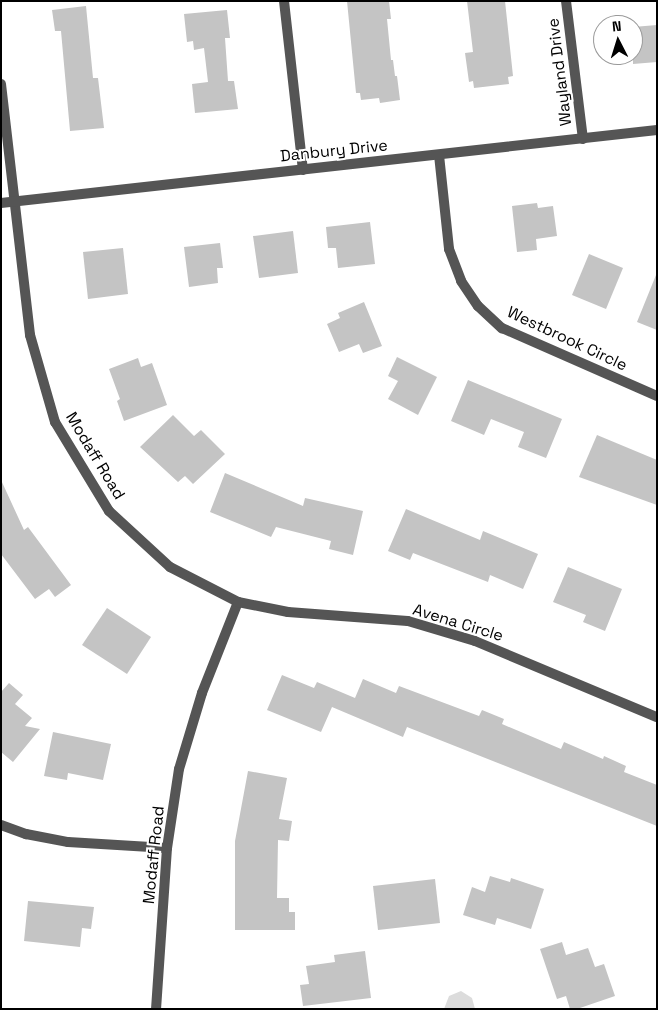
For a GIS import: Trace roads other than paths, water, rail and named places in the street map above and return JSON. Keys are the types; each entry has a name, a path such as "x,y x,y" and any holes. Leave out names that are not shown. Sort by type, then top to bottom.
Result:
{"street":[{"path":"284,1 303,170"},
{"name":"Wayland Drive","path":"566,1 582,139"},
{"name":"Modaff Road","path":"1,84 30,335 55,422 109,511 170,567 238,602 202,693 179,769 167,848 156,1009"},
{"name":"Danbury Drive","path":"1,203 657,130"},
{"name":"Westbrook Circle","path":"439,155 449,249 461,281 478,306 502,328 657,396"},
{"name":"Avena Circle","path":"238,602 288,612 408,621 476,641 657,717"},
{"path":"1,825 26,834 68,842 167,848"}]}
